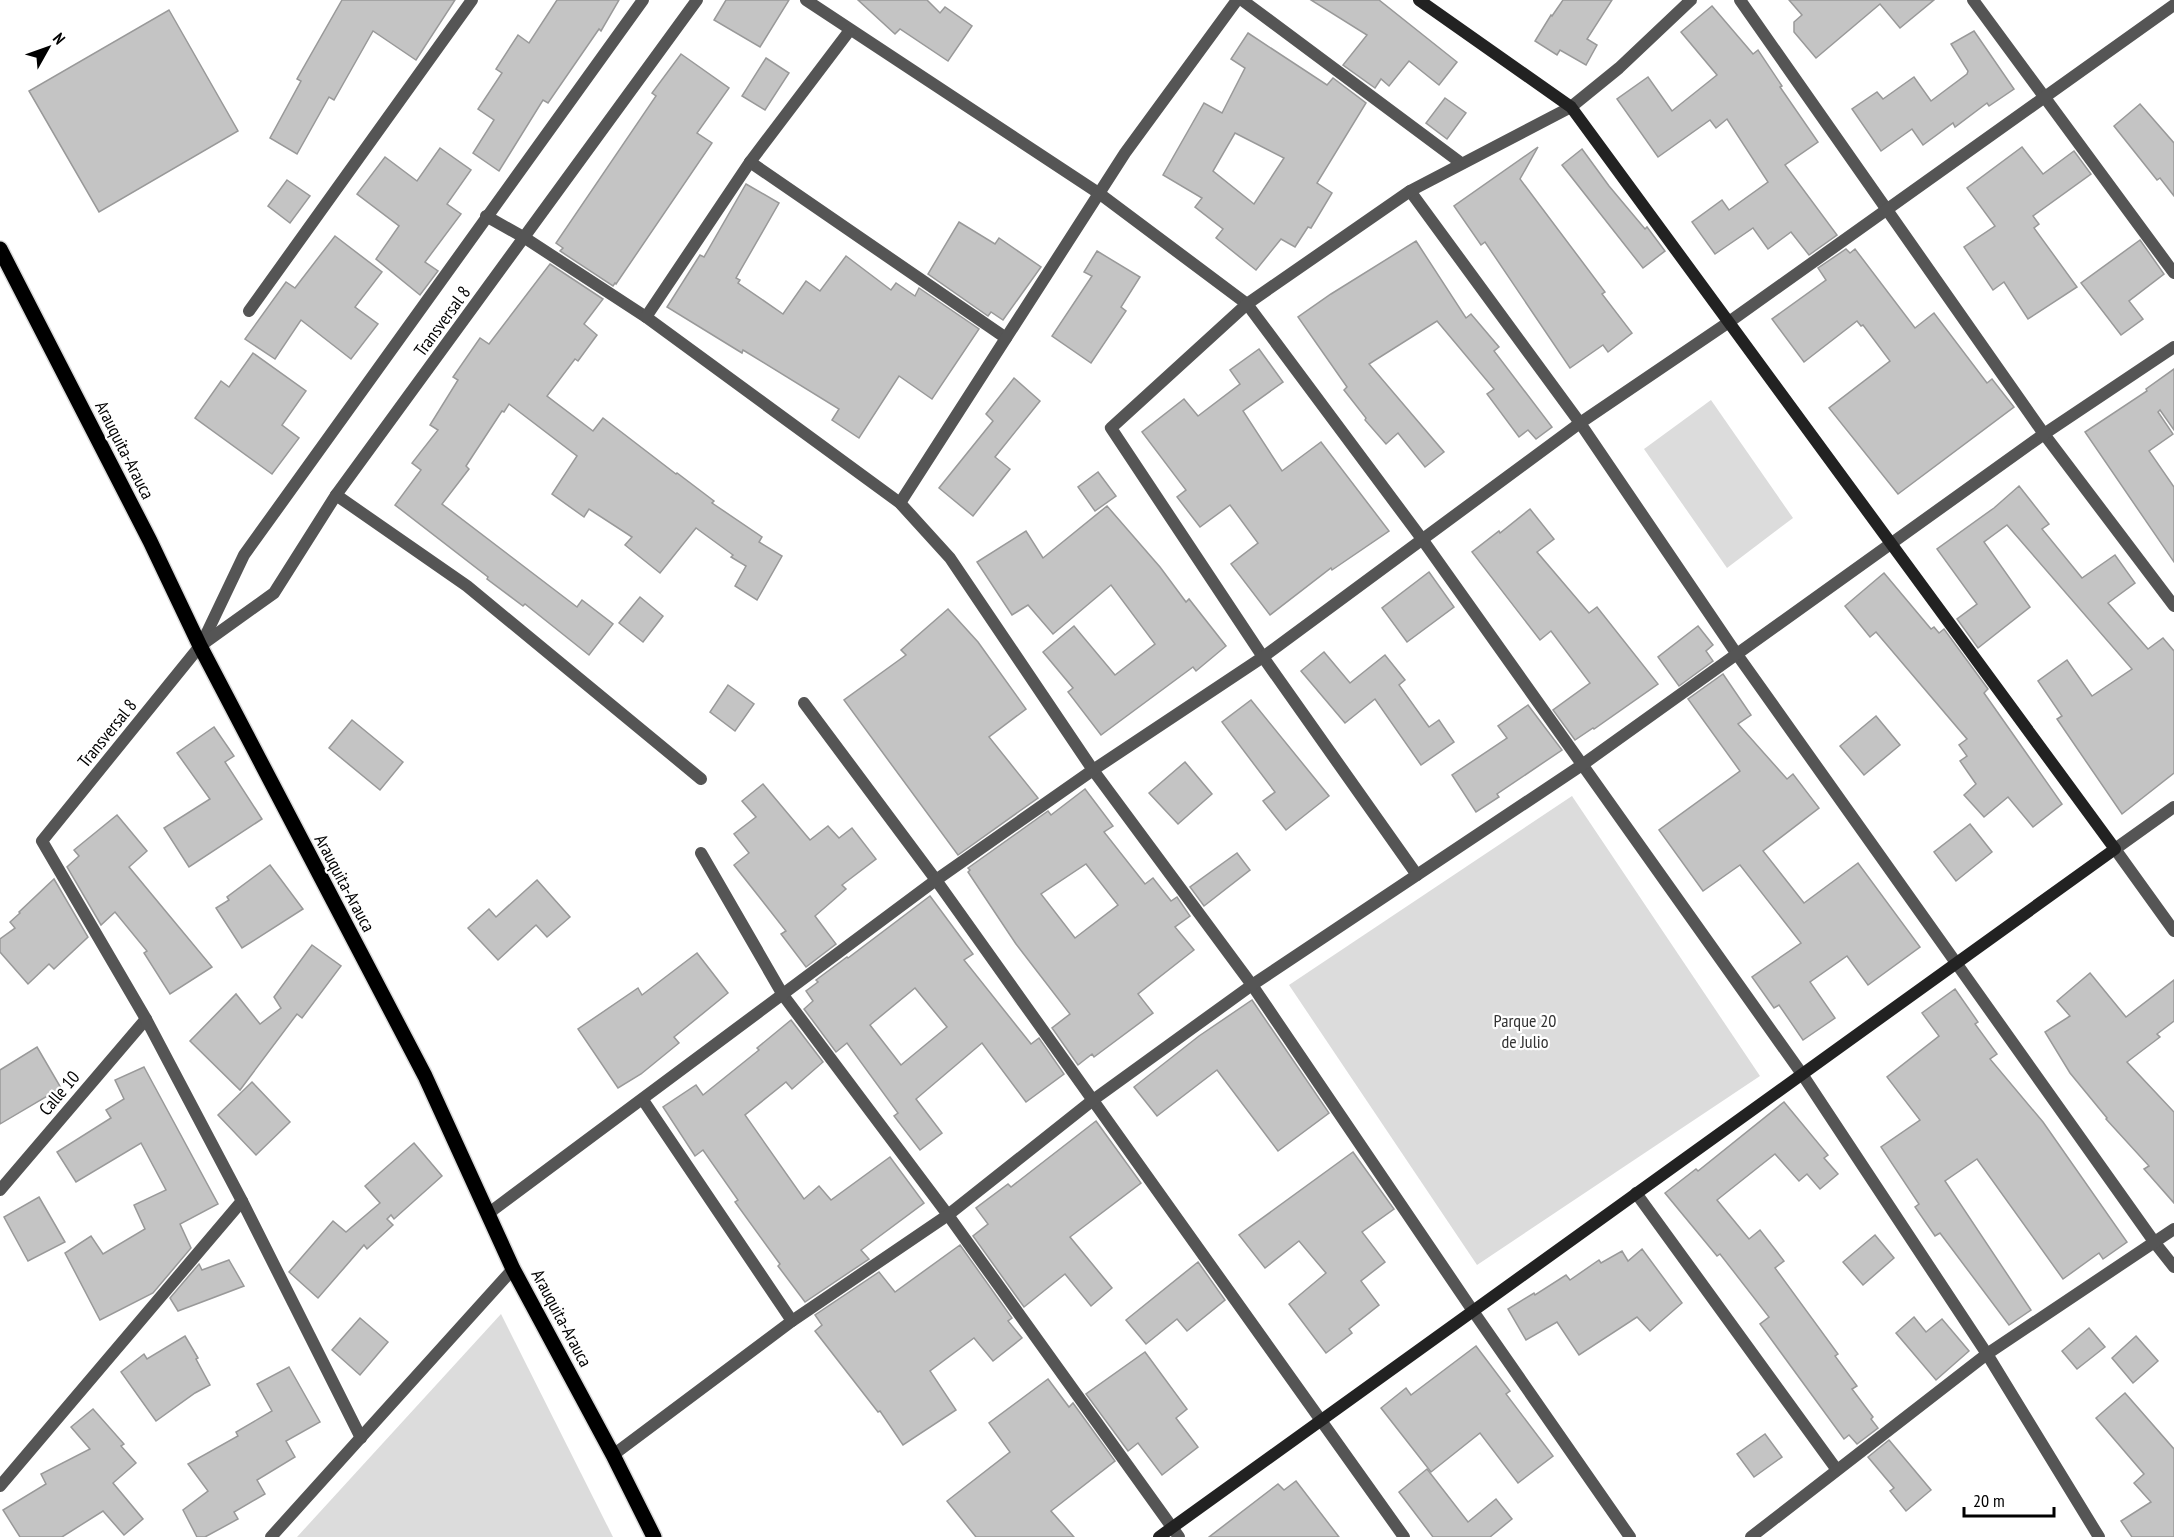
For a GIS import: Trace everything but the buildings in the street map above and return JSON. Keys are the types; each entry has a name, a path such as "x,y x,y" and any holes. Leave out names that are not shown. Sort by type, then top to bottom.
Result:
{"main road":[{"name":"Arauquita-Arauca","path":"0,249 150,541 200,646 425,1076 513,1269 613,1455 654,1537"}],"street":[{"path":"249,312 472,0"},
{"name":"Transversal 8","path":"146,1019 42,841 200,646 244,555 643,0"},
{"name":"Transversal 8","path":"200,646 274,593 336,495 697,0"},
{"path":"806,0 1100,194 1247,304 1422,538 1802,1074 1987,1354 2099,1537"},
{"path":"900,503 1125,153 1239,0 1461,163"},
{"path":"1419,0 1571,107 2174,931"},
{"path":"1417,875 1263,657 1111,428 1247,304 1410,191 1571,107 1619,68 1691,0"},
{"path":"1740,0 1888,208 2044,434 2174,606"},
{"path":"1973,0 2174,273"},
{"path":"489,1213 936,880 1093,770 1263,657 1580,423 1729,322 2174,5"},
{"path":"646,317 750,162 850,30"},
{"path":"750,162 1006,338"},
{"path":"1410,191 1580,423 1736,653 1955,964 2174,1267"},
{"path":"486,216 525,238 646,317 900,503 950,558 1093,770 1252,985 1473,1311 1630,1537"},
{"path":"613,1455 792,1321 948,1215 1093,1100 1252,985 1582,765 2044,434 2174,347"},
{"path":"336,495 467,586 701,779"},
{"path":"804,703 936,880 1404,1537"},
{"path":"1159,1537 1175,1532 1320,1421 2174,807"},
{"path":"701,853 783,995 948,1215 1175,1532"},
{"path":"146,1019 242,1201 361,1438"},
{"name":"Calle 10","path":"0,1190 146,1019"},
{"path":"643,1100 792,1321"},
{"path":"1636,1193 1837,1470"},
{"path":"0,1486 242,1201"},
{"path":"1751,1537 1987,1354 2174,1229"},
{"path":"271,1537 513,1269"}],"green space":[{"path":"1711,400 1793,518 1727,568 1644,449"},
{"name":"Parque 20 de Julio","path":"1572,796 1760,1076 1477,1265 1289,985"},
{"path":"501,1314 613,1537 297,1537"}]}
